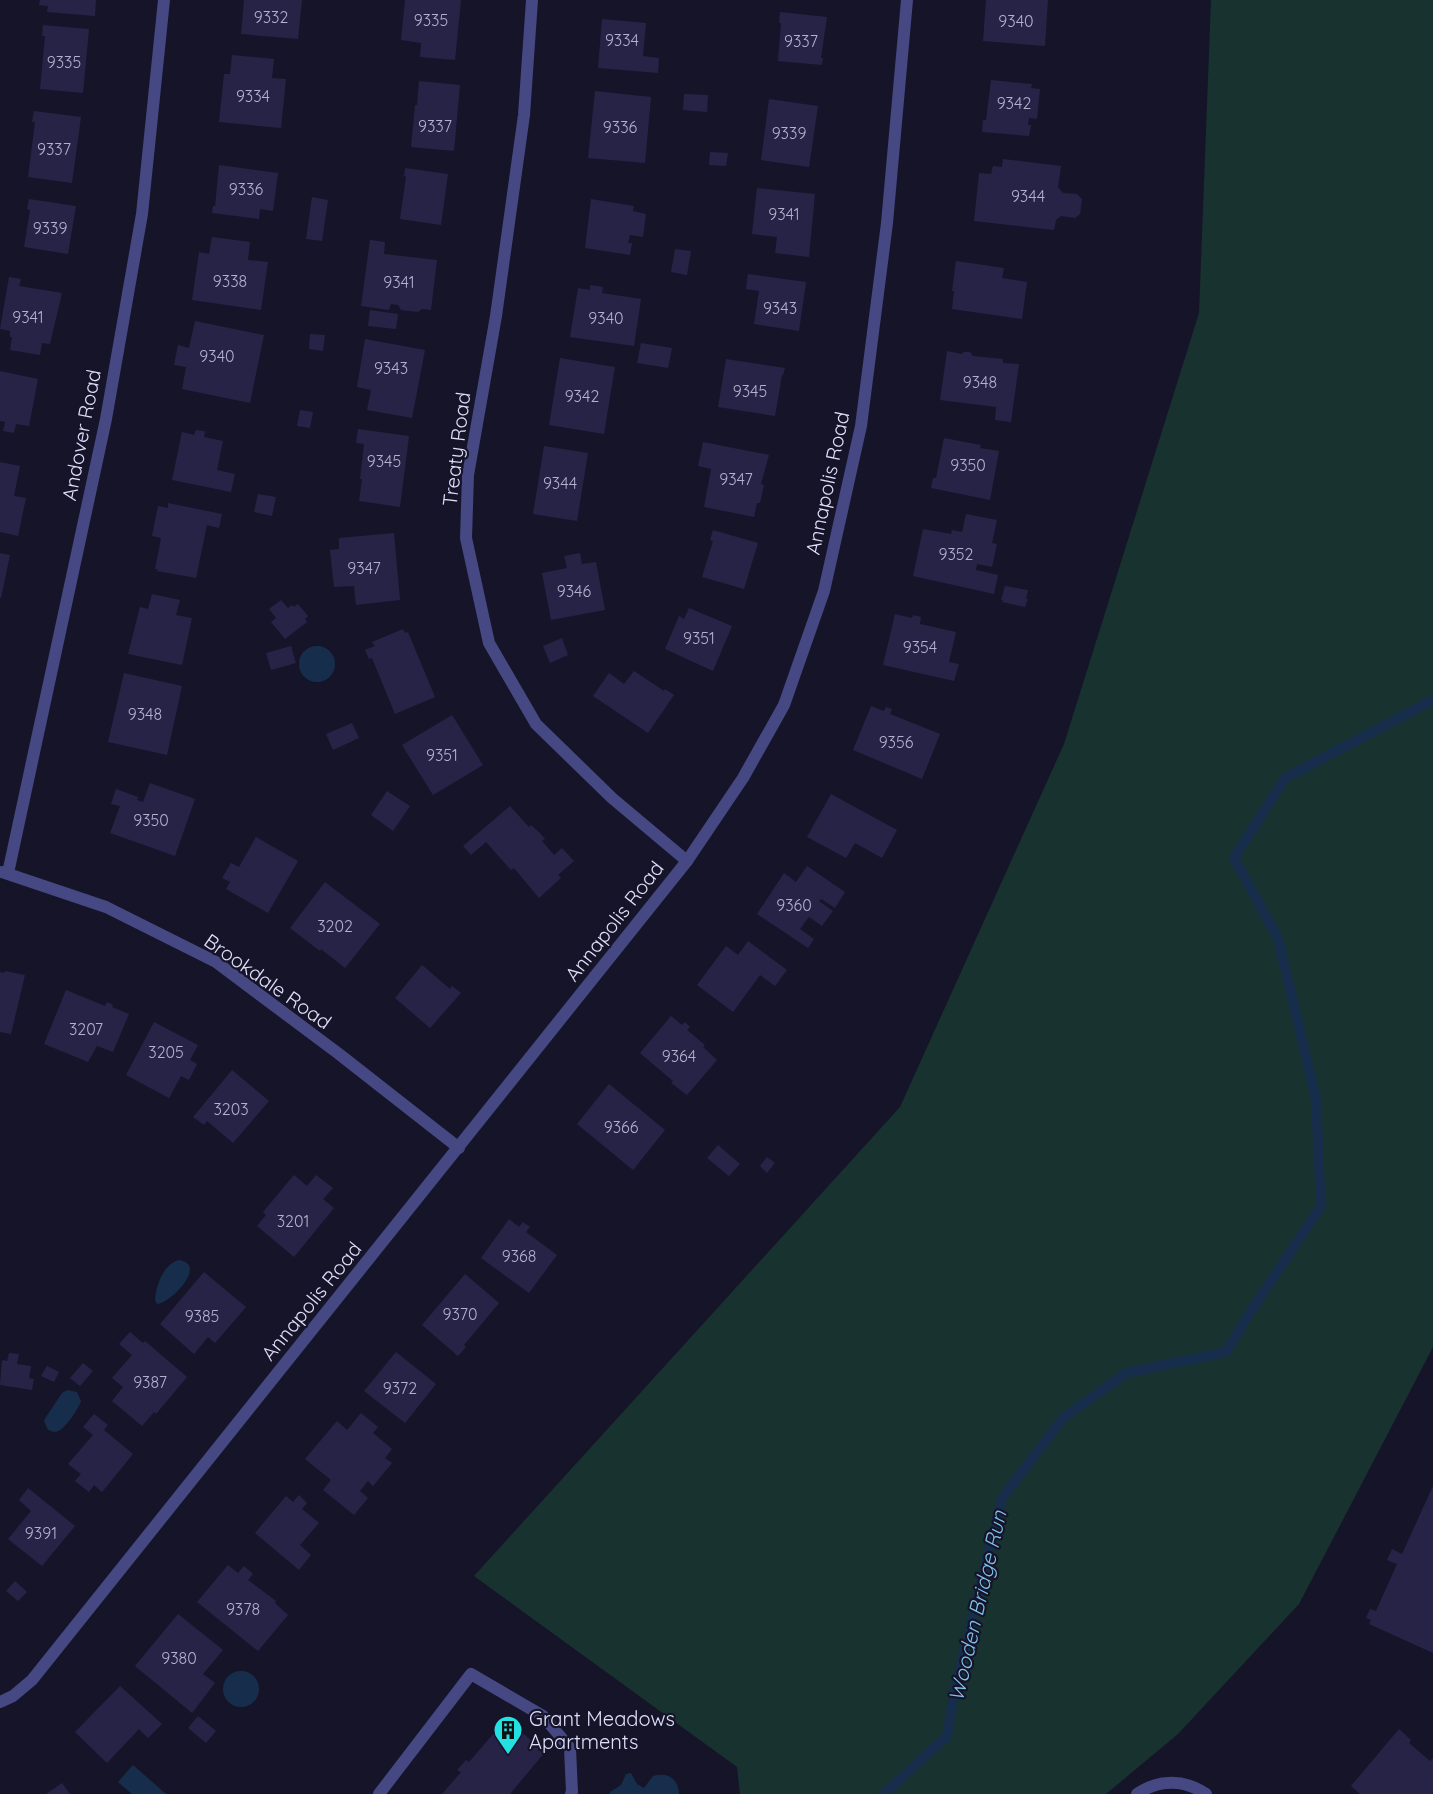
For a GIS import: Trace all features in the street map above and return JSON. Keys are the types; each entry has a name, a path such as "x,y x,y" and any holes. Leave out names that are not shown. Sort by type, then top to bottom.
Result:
{"street":[{"name":"Andover Road","path":"4,873 106,419 141,214 164,0"},
{"name":"Treaty Road","path":"532,0 524,115 496,316 468,475 466,538 489,643 536,724 612,798 687,861"},
{"name":"Annapolis Road","path":"0,1702 13,1696 32,1680 687,861 743,778 784,705 824,591 861,426 887,223 907,0"},
{"name":"Brookdale Road","path":"4,873 106,907 216,962 459,1148"},
{"path":"379,1794 471,1674 543,1716 570,1748 573,1792 571,1794"},
{"path":"1137,1794 1154,1785 1171,1782 1188,1784 1206,1794"}],"green space":[{"path":"1211,0 1433,0 1433,1347 1299,1604 1178,1734 1106,1794 740,1794 737,1767 474,1576 900,1107 1064,744 1199,313"}],"water":[{"path":"317,646 330,651 335,664 330,677 317,682 304,677 299,664 304,651"},
{"path":"179,1260 187,1263 190,1269 184,1284 170,1298 157,1304 155,1300 161,1276 173,1262"},
{"path":"67,1390 77,1392 80,1404 61,1429 55,1432 48,1430 44,1421 62,1393"},
{"path":"241,1671 254,1676 259,1689 254,1702 241,1707 228,1702 223,1689 228,1676"},
{"path":"133,1765 166,1794 132,1794 118,1782"},
{"path":"631,1773 637,1784 644,1788 653,1776 668,1776 677,1784 679,1794 610,1794 621,1785 626,1774"}],"building":[{"path":"40,0 96,0 95,16 47,12 48,6 39,5"},
{"path":"244,0 302,0 298,39 241,34"},
{"path":"405,0 461,0 455,60 420,57 421,43 401,40"},
{"path":"986,0 1048,0 1045,46 983,41"},
{"path":"780,12 827,17 822,65 778,61"},
{"path":"602,19 646,23 643,56 659,58 658,73 598,68"},
{"path":"43,25 89,29 83,93 40,89 45,36 42,36"},
{"path":"232,55 274,59 272,78 286,79 281,128 219,122 224,74 230,74"},
{"path":"991,80 1032,84 1031,88 1040,89 1037,119 1029,118 1028,125 1031,125 1029,136 982,132 983,120 986,120"},
{"path":"419,81 460,85 454,151 411,147"},
{"path":"595,91 651,97 645,163 588,158"},
{"path":"684,94 708,95 707,112 683,110"},
{"path":"769,99 818,106 809,167 761,160"},
{"path":"34,111 81,117 72,183 28,177 35,122 32,122"},
{"path":"710,152 728,153 726,166 709,165"},
{"path":"1003,159 1061,166 1058,187 1063,193 1077,194 1082,199 1080,214 1075,218 1061,216 1056,220 1054,230 974,221 979,173 991,174 993,166 1002,167"},
{"path":"219,165 278,173 273,211 260,209 259,219 212,213 213,206 215,206"},
{"path":"405,168 448,174 441,225 400,219 406,177 404,176"},
{"path":"757,188 815,194 809,257 775,253 777,237 752,234"},
{"path":"312,197 328,200 322,241 306,239"},
{"path":"29,199 76,206 68,254 24,247 30,210 27,209"},
{"path":"591,199 634,206 633,211 646,214 643,237 630,235 628,243 632,243 630,255 585,248"},
{"path":"212,237 250,242 248,260 268,262 261,310 192,300 199,252 209,254"},
{"path":"370,240 385,242 384,254 437,260 431,310 422,309 418,312 401,310 398,305 391,304 389,310 361,306"},
{"path":"675,249 691,251 687,275 671,272"},
{"path":"956,261 1004,268 1002,278 1027,282 1022,319 952,309"},
{"path":"748,274 806,282 799,331 754,324 759,291 746,289"},
{"path":"9,277 21,279 19,286 62,293 50,344 42,343 40,355 10,350 12,337 10,337 10,331 0,329"},
{"path":"590,285 603,287 602,293 641,299 634,346 570,337 578,288 590,290"},
{"path":"370,310 398,314 396,329 368,326"},
{"path":"195,321 264,335 250,403 182,389 186,367 174,365 178,345 189,348"},
{"path":"310,334 325,335 323,351 309,349"},
{"path":"365,339 425,350 412,418 367,410 371,390 357,387"},
{"path":"641,343 672,348 668,368 637,363"},
{"path":"947,351 962,354 970,352 973,356 1003,359 1003,363 1019,364 1011,422 995,420 996,407 940,400"},
{"path":"560,358 615,367 604,434 549,425"},
{"path":"726,359 785,368 775,416 718,407"},
{"path":"0,371 38,379 29,426 16,424 14,433 3,431 5,422 0,421"},
{"path":"300,410 313,412 310,428 297,426"},
{"path":"358,429 409,436 400,507 359,501 364,444 356,443"},
{"path":"196,430 205,431 204,437 223,441 217,470 235,474 231,492 172,480 182,432 194,435"},
{"path":"944,438 999,451 990,500 931,488 933,478 936,478"},
{"path":"703,442 769,455 761,484 764,485 760,503 757,503 754,517 704,507 711,469 698,466"},
{"path":"544,446 588,453 577,521 533,514"},
{"path":"0,462 20,466 14,496 26,498 18,536 0,532"},
{"path":"258,494 276,497 272,516 254,512"},
{"path":"168,503 222,514 219,528 207,525 196,578 155,569 161,538 152,536 158,506 168,508"},
{"path":"966,514 997,520 992,543 997,544 992,567 977,564 976,570 998,575 994,594 913,576 923,529 951,534 952,530 962,532"},
{"path":"713,530 758,543 744,589 702,577 713,541 710,540"},
{"path":"394,533 400,600 356,605 354,586 334,587 330,550 339,549 339,538"},
{"path":"0,553 10,555 1,598 0,598"},
{"path":"580,553 582,564 596,562 605,610 551,620 542,573 567,568 564,556"},
{"path":"1005,586 1028,590 1025,607 1002,602"},
{"path":"152,594 180,600 176,615 192,618 182,665 128,654 140,607 148,609"},
{"path":"281,600 288,608 298,604 308,616 305,619 307,622 285,639 271,622 276,618 269,609"},
{"path":"689,608 732,626 713,671 665,649 679,616 684,619"},
{"path":"895,614 912,618 913,615 921,617 920,624 956,632 949,662 959,664 954,681 883,665"},
{"path":"403,629 405,633 408,632 435,697 395,714 372,658 369,659 365,650 375,646 372,642"},
{"path":"562,638 568,655 550,663 543,646"},
{"path":"291,646 296,663 271,670 266,653"},
{"path":"634,671 674,695 648,733 593,696 609,673 624,684"},
{"path":"124,673 182,686 167,755 108,742"},
{"path":"871,706 884,711 886,707 892,709 890,714 940,734 922,779 853,750"},
{"path":"452,715 483,765 433,795 402,745"},
{"path":"352,723 359,738 333,750 326,734"},
{"path":"150,783 195,799 175,856 110,833 120,806 111,804 116,789 138,797 137,800 143,802"},
{"path":"387,791 410,806 393,831 371,815"},
{"path":"831,794 897,830 882,858 855,843 846,858 807,837"},
{"path":"510,806 529,827 531,825 540,833 545,839 542,841 554,855 562,848 574,861 558,875 561,878 539,898 514,868 511,870 486,842 471,855 463,846"},
{"path":"256,837 298,861 268,913 226,889 230,882 222,878 231,863 239,867"},
{"path":"807,866 845,892 835,908 821,899 819,901 833,911 822,926 809,917 800,929 814,939 808,948 757,914 784,873 796,882"},
{"path":"325,882 380,924 345,968 290,928"},
{"path":"748,941 787,970 775,986 760,975 733,1012 697,985 726,946 738,955"},
{"path":"422,965 450,989 452,986 461,993 430,1028 395,998"},
{"path":"5,971 25,975 11,1034 0,1032 0,972 5,973"},
{"path":"66,990 105,1006 107,1002 113,1005 112,1007 129,1014 113,1052 97,1046 88,1062 44,1044"},
{"path":"671,1016 682,1025 685,1022 690,1027 687,1030 705,1045 703,1047 717,1060 687,1095 640,1053"},
{"path":"154,1022 198,1045 190,1060 197,1064 189,1080 181,1076 169,1098 126,1075"},
{"path":"232,1070 269,1101 233,1143 207,1121 204,1125 193,1117"},
{"path":"609,1084 665,1130 633,1170 577,1124"},
{"path":"718,1145 740,1164 729,1176 707,1158"},
{"path":"767,1157 775,1163 767,1173 760,1166"},
{"path":"294,1175 307,1186 316,1175 333,1188 323,1199 334,1208 294,1257 257,1226 266,1215 263,1212"},
{"path":"509,1219 519,1227 523,1222 530,1227 526,1232 557,1255 529,1293 481,1258"},
{"path":"204,1272 246,1307 215,1343 208,1337 194,1354 160,1324"},
{"path":"465,1274 499,1303 464,1345 466,1347 458,1356 422,1325"},
{"path":"130,1332 143,1343 145,1341 187,1377 156,1414 154,1412 142,1426 112,1401 123,1387 112,1378 132,1355 119,1344"},
{"path":"396,1352 436,1384 405,1423 364,1391"},
{"path":"9,1353 19,1354 17,1364 31,1366 29,1378 34,1379 32,1390 0,1385 2,1360 7,1361"},
{"path":"83,1363 93,1371 80,1386 70,1378"},
{"path":"47,1366 59,1372 54,1382 41,1376"},
{"path":"361,1413 378,1427 373,1433 392,1449 385,1458 392,1463 373,1486 368,1481 360,1491 368,1498 354,1515 323,1490 331,1480 305,1459 337,1421 347,1430"},
{"path":"94,1414 108,1425 104,1430 133,1454 102,1492 94,1485 89,1492 75,1481 81,1474 68,1464 93,1435 83,1427"},
{"path":"1433,1486 1433,1653 1369,1624 1371,1620 1366,1618 1370,1609 1376,1611 1397,1564 1387,1560 1392,1549 1402,1554"},
{"path":"28,1488 75,1526 42,1566 8,1539 31,1511 19,1500"},
{"path":"299,1495 307,1503 302,1509 319,1523 300,1545 311,1555 299,1570 255,1533 286,1496 293,1502"},
{"path":"228,1565 238,1573 244,1566 253,1574 248,1580 276,1601 275,1603 288,1615 258,1651 197,1602"},
{"path":"15,1581 27,1592 18,1601 6,1591"},
{"path":"178,1614 223,1650 203,1674 215,1683 192,1713 135,1666"},
{"path":"120,1686 162,1724 148,1738 139,1729 107,1763 75,1732"},
{"path":"198,1716 216,1731 206,1743 188,1728"},
{"name":"Grant Meadows Apartments","path":"506,1719 545,1752 510,1794 442,1794 461,1772 457,1770 466,1760 469,1762"},
{"path":"1399,1729 1411,1740 1409,1743 1430,1761 1433,1758 1433,1794 1360,1794 1351,1786"},
{"path":"62,1783 70,1794 46,1794"}],"waterway":[{"name":"Wooden Bridge Run","path":"884,1794 947,1736 955,1689 1002,1498 1063,1418 1126,1373 1226,1352 1321,1206 1316,1099 1278,938 1234,858 1285,778 1433,700"}],"place":[{"name":"Grant Meadows Apartments","path":"508,1756"}]}
